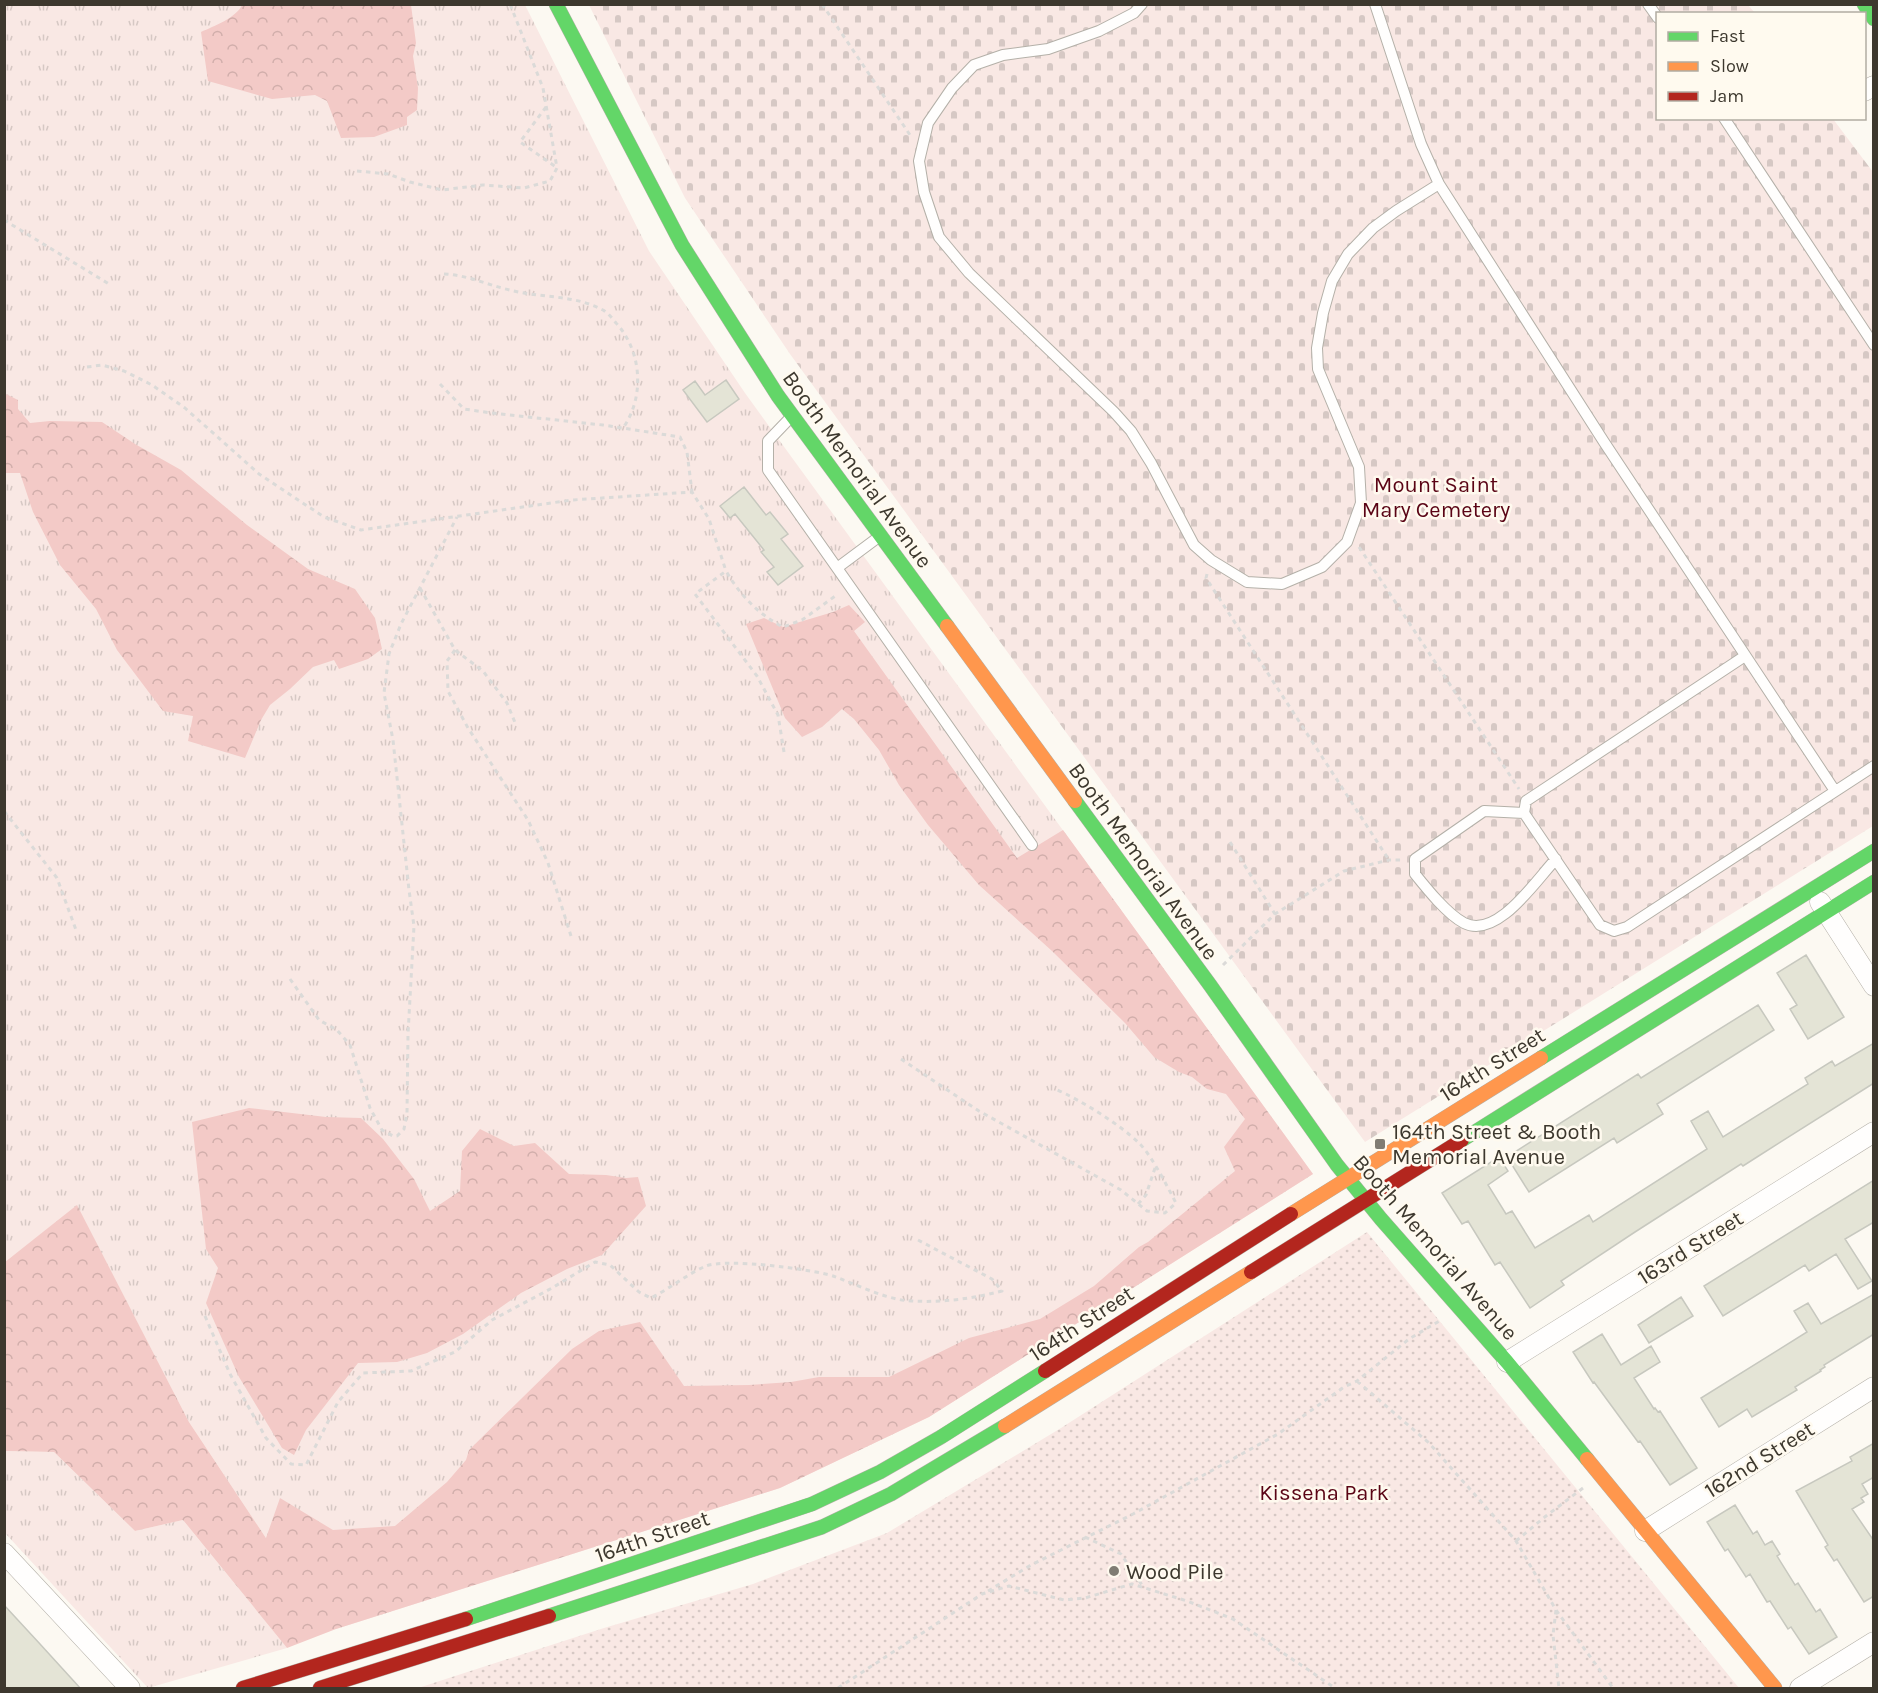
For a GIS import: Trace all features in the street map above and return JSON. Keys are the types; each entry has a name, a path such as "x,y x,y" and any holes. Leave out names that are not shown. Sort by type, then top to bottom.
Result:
{"street":[{"name":"Booth Memorial Avenue","path":"556,4 682,245 792,416 1210,985 1348,1179 1507,1362 1775,1689"},
{"path":"1864,4 1874,19"},
{"name":"164th Street","path":"243,1689 512,1605 812,1504 880,1472 942,1437 1348,1179 1874,851"},
{"name":"164th Street","path":"320,1689 822,1527 891,1494 954,1458 1874,882"},
{"path":"1813,889 1874,986"},
{"name":"163rd Street","path":"1507,1362 1874,1132"},
{"name":"162nd Street","path":"1645,1531 1874,1387"},
{"path":"4,1553 130,1689"},
{"path":"1800,1689 1874,1642"}],"lane":[{"path":"1142,4 1134,13 1099,31 1058,46 1003,55 974,65 952,88 928,123 919,161 924,192 939,237 969,273 1131,431 1152,463 1194,545 1211,560 1247,582 1282,584 1322,567 1347,542 1361,503 1359,467 1318,369 1317,348 1323,313 1332,281 1348,254 1373,228 1439,184"},
{"path":"1375,4 1421,144 1439,184 1604,442 1835,791"},
{"path":"1725,120 1874,345"},
{"path":"792,416 768,441 768,470 1032,845"},
{"path":"837,568 880,536"},
{"path":"1745,657 1526,801 1524,813 1600,925 1614,931 1627,927 1874,766"},
{"path":"1524,813 1484,811 1415,859 1415,874 1437,900 1464,923 1478,927 1490,925 1506,915 1556,859"}],"path":[{"path":"357,171 388,174 442,190 483,185 524,188 550,181 557,168 543,88 510,4"},
{"path":"822,4 921,151"},
{"path":"546,106 520,142 557,168"},
{"path":"4,220 109,284"},
{"path":"444,274 460,274 488,285 531,295 575,299 605,311 624,332 639,376 638,396 631,417 624,428"},
{"path":"87,367 102,365 124,371 152,385 184,408 259,474 324,517 362,530 572,500 692,492"},
{"path":"441,384 464,409 680,437 687,452 692,492 709,519 726,571 736,588 764,618 783,627 802,620 849,586"},
{"path":"290,979 319,1020 337,1030 350,1045 370,1108 382,1130 397,1136 404,1129 407,1113 408,1034 414,926 394,750 384,693 389,654 401,624 457,517"},
{"path":"1350,533 1526,801"},
{"path":"1211,560 1206,578 1389,861"},
{"path":"726,571 695,594 757,676 778,715 784,752"},
{"path":"420,588 455,650 483,671 507,703 516,725"},
{"path":"455,650 447,661 448,691 468,728 528,820 548,863 571,936"},
{"path":"4,812 57,878 76,930"},
{"path":"1230,842 1275,914"},
{"path":"1219,969 1275,914 1344,871 1389,861 1415,859"},
{"path":"901,1059 979,1111 1121,1190 1147,1210 1165,1213 1176,1203 1164,1178 1140,1144 1103,1116 1070,1095 1055,1089"},
{"path":"1138,1204 1146,1195 1155,1167"},
{"path":"205,1316 230,1374 266,1437 291,1464 306,1465 338,1402 363,1373 411,1371 455,1352 492,1320 595,1262 610,1265 639,1292 651,1298 707,1266 727,1263 762,1265 830,1275 902,1300 938,1301 979,1297 1002,1291 992,1279 918,1240"},
{"path":"838,1689 1031,1564 1133,1514 1278,1434 1344,1387 1357,1381 1408,1339 1443,1319"},
{"path":"1357,1381 1429,1443 1516,1541 1556,1610 1612,1689"},
{"path":"1516,1541 1584,1487"},
{"path":"1085,1537 1121,1554 1144,1588"},
{"path":"982,1594 1009,1586 1064,1600 1085,1598 1132,1584 1187,1601 1233,1619 1335,1689"},
{"path":"1556,1610 1553,1635 1559,1689"}],"green space":[{"path":"5,5 525,5 649,251 745,393 1313,1174 929,1417 780,1488 336,1629 266,1538 189,1422 77,1206 5,1262"},
{"path":"242,5 411,5 416,43 413,56 418,88 417,110 407,117 407,125 374,137 341,138 327,101 315,95 272,99 208,81 201,32 230,18"},
{"name":"Mount Saint Mary Cemetery","path":"589,5 1748,5 1754,12 1656,12 1656,120 1834,120 1873,172 1873,826 1365,1142 790,354 685,198"},
{"path":"4,393 18,400 18,409 30,423 102,422 181,470 247,525 308,569 355,589 375,618 382,649 368,659 339,669 334,660 313,667 270,705 245,758 188,741 193,716 163,711 117,650 96,609 60,565 33,512 20,473 5,473"},
{"path":"849,605 865,622 854,631 1017,858 1063,830 1313,1174 929,1417 780,1488 336,1629 287,1648 183,1520 135,1531 54,1452 5,1451 5,1262 77,1205 189,1422 266,1538 280,1498 333,1530 395,1526 447,1482 466,1460 469,1450 572,1349 599,1331 640,1322 684,1386 749,1385 819,1377 889,1377 969,1338 1040,1319 1094,1286 1235,1171 1224,1147 1245,1119 1226,1094 1207,1089 1192,1077 1154,1057 1125,1023 1052,951 979,885 928,825 899,785 879,750 854,719 842,709 822,727 802,737 785,718 746,624 764,618 783,627"},
{"path":"249,1108 326,1117 361,1118 383,1139 414,1179 430,1211 460,1191 462,1151 480,1129 514,1146 535,1143 569,1174 638,1177 646,1206 602,1255 567,1269 521,1293 463,1334 427,1353 397,1362 358,1363 306,1430 294,1455 282,1448 239,1377 206,1303 218,1268 206,1249 192,1122"},
{"name":"Kissena Park","path":"1367,1232 1739,1688 418,1688 604,1628 753,1584 887,1533 1061,1428"},
{"path":"5,1451 54,1452 135,1531 183,1520 287,1648 148,1688 5,1533"}],"building":[{"path":"726,380 739,399 707,422 683,390 695,381 705,395"},
{"path":"744,487 766,515 770,512 788,534 781,539 803,566 778,585 767,572 774,567 761,552 764,550 735,514 730,518 720,506"},
{"path":"1806,955 1844,1017 1808,1039 1790,1009 1797,1005 1777,973"},
{"path":"1758,1005 1774,1030 1657,1104 1663,1114 1617,1143 1614,1138 1529,1192 1507,1157 1638,1074 1641,1078"},
{"path":"1874,1043 1874,1083 1635,1232 1561,1281 1564,1285 1530,1308 1500,1262 1495,1265 1468,1221 1462,1224 1442,1193 1499,1157 1508,1171 1488,1185 1506,1214 1512,1211 1535,1248 1589,1215 1593,1222 1707,1149 1691,1121 1708,1111 1723,1137 1808,1084 1805,1078 1832,1061 1835,1066"},
{"path":"1874,1180 1874,1222 1845,1239 1872,1281 1858,1289 1836,1254 1809,1271 1805,1265 1723,1316 1704,1286"},
{"path":"1874,1294 1874,1334 1824,1365 1821,1371 1795,1387 1797,1390 1752,1417 1747,1409 1719,1427 1701,1398 1807,1332 1794,1311 1808,1303 1821,1324"},
{"path":"1681,1297 1693,1316 1649,1343 1638,1325"},
{"path":"1602,1334 1621,1365 1651,1346 1660,1362 1634,1378 1654,1409 1660,1411 1697,1468 1670,1485 1640,1441 1638,1442 1593,1383 1573,1352"},
{"path":"1874,1443 1874,1477 1862,1484 1868,1494 1861,1498 1864,1502 1852,1509 1874,1541 1874,1596 1864,1602 1837,1559 1834,1561 1825,1547 1828,1545 1796,1491 1852,1461 1850,1457"},
{"path":"1735,1505 1753,1534 1757,1531 1765,1545 1772,1541 1780,1554 1777,1556 1795,1585 1798,1583 1816,1612 1820,1609 1837,1637 1809,1654 1791,1627 1788,1629 1770,1601 1767,1602 1750,1574 1746,1577 1728,1549 1725,1551 1707,1522"},
{"path":"4,1605 40,1644 81,1689 4,1689"}],"traffic: fast":[{"path":"556,4 682,245 778,396 947,626"},
{"path":"1864,4 1874,19"},
{"path":"1075,801 1210,985 1337,1165 1381,1219 1507,1362 1587,1459"},
{"path":"1541,1058 1874,851"},
{"path":"1462,1140 1874,882"},
{"path":"466,1619 812,1504 880,1472 941,1437 1045,1371"},
{"path":"549,1616 822,1527 891,1494 1005,1426"}],"traffic: slow":[{"path":"947,626 1075,801"},
{"path":"1291,1214 1541,1058"},
{"path":"1005,1426 1251,1272"},
{"path":"1587,1459 1775,1688"}],"traffic: jam":[{"path":"1251,1272 1462,1140"},
{"path":"1045,1371 1291,1214"},
{"path":"320,1688 549,1616"},
{"path":"243,1688 466,1619"}],"place":[{"name":"164th Street & Booth Memorial Avenue","path":"1380,1144"},
{"name":"Wood Pile","path":"1114,1571"}]}
